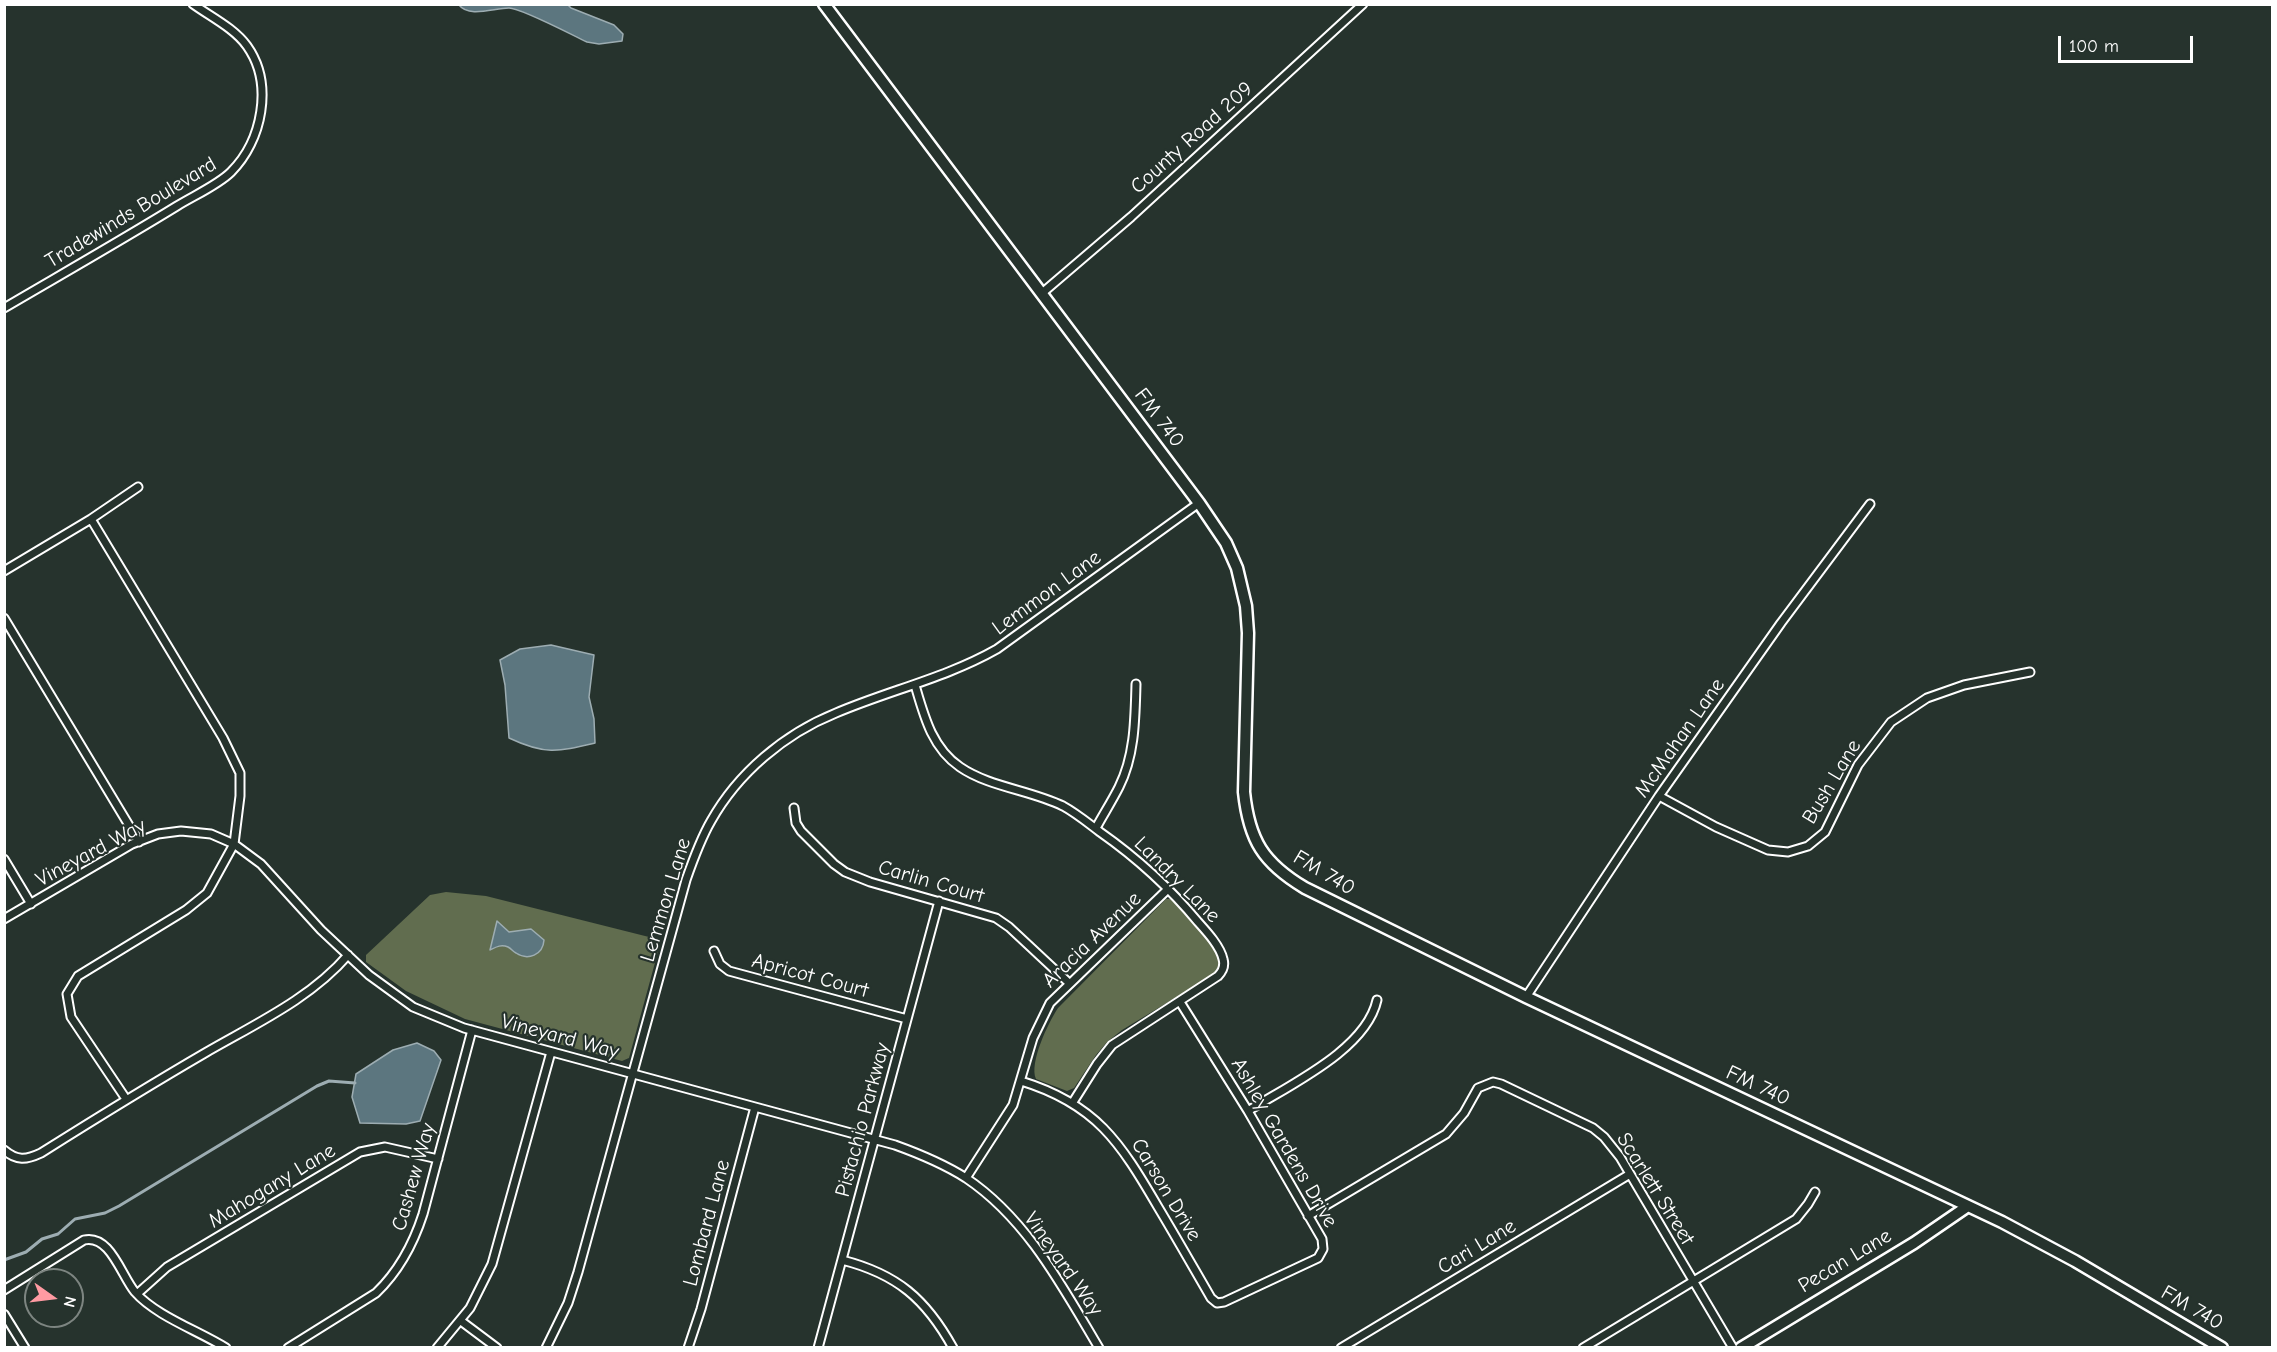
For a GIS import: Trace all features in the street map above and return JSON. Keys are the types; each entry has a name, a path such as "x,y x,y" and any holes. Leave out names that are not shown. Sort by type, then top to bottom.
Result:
{"main road":[{"name":"FM 740","path":"824,4 1199,503 1226,543 1237,568 1246,606 1248,633 1244,792 1251,833 1258,847 1290,879 1526,998 1968,1206 2075,1261 2222,1347"},
{"name":"Pecan Lane","path":"1741,1347 1914,1243 1968,1206"}],"street":[{"name":"Tradewinds Boulevard","path":"4,308 230,174 243,157 260,117 261,82 248,46 232,31 193,4"},
{"name":"County Road 209","path":"1041,294 1131,217 1363,4"},
{"path":"4,571 91,519 138,487"},
{"name":"Lemmon Lane","path":"546,1347 568,1303 578,1272 686,880 704,833 732,791 757,763 792,735 835,713 974,663 997,649 1199,503"},
{"name":"McMahan Lane","path":"1526,998 1659,796 1781,623 1870,504"},
{"path":"91,519 223,738 240,773 240,796 234,844 207,893 186,910 78,976 66,994 71,1017 126,1099"},
{"path":"4,618 139,842"},
{"name":"Bush Lane","path":"1659,796 1716,827 1768,850 1788,852 1809,846 1825,832 1858,765 1891,722 1927,698 1964,685 2030,672"},
{"path":"1096,828 1119,787 1128,763 1134,737 1136,684"},
{"name":"Landry Lane","path":"915,685 926,723 948,757 960,767 990,781 1047,798 1096,828 1128,852 1168,889 1208,934 1223,957 1224,963 1218,976 1112,1045 1073,1102"},
{"name":"Carlin Court","path":"794,808 796,824 801,831 845,872 870,882 982,913 1003,922 1069,983"},
{"name":"Vineyard Way","path":"4,919 139,842 158,834 181,831 211,834 234,844 261,864 321,930 369,975 413,1007 472,1030 874,1139 919,1154 966,1178 1000,1206 1026,1234 1064,1289 1099,1347"},
{"path":"4,859 31,904"},
{"name":"Aracia Avenue","path":"966,1178 1006,1116 1021,1081 1033,1038 1044,1013 1069,983 1168,889"},
{"name":"Pistachio Parkway","path":"818,1347 939,901"},
{"name":"Apricot Court","path":"714,951 720,964 729,970 907,1020"},
{"path":"4,1150 14,1158 28,1159 293,1002 331,974 348,955"},
{"path":"1248,1111 1349,1046 1372,1015 1377,1000"},
{"name":"Ashley Gardens Drive","path":"1180,1002 1248,1111 1322,1239 1323,1249 1318,1258 1271,1280"},
{"name":"Cashew Way","path":"288,1347 376,1293 405,1258 418,1230 472,1030"},
{"path":"437,1347 461,1321 483,1284 498,1248 550,1052"},
{"name":"Carson Drive","path":"1021,1081 1051,1091 1073,1102 1104,1127 1124,1151 1214,1301 1224,1302 1271,1280"},
{"name":"Scarlett Street","path":"1308,1216 1446,1134 1464,1113 1478,1088 1483,1084 1501,1084 1593,1128 1611,1145 1733,1347"},
{"name":"Lombard Lane","path":"688,1347 701,1309 755,1107"},
{"name":"Mahogany Lane","path":"137,1294 167,1267 360,1152 385,1147 438,1159"},
{"name":"Cari Lane","path":"1341,1347 1630,1174"},
{"path":"1582,1347 1796,1219 1815,1192"},
{"path":"4,1290 84,1240 95,1239 105,1245 137,1294 157,1309 226,1347"},
{"path":"842,1260 876,1270 904,1288 934,1315 953,1347"},
{"path":"4,1314 25,1347"},
{"path":"461,1321 497,1347"}],"green space":[{"path":"446,892 486,896 653,938 659,948 629,1058 622,1061 465,1019 406,991 366,962 366,955 430,895"},
{"path":"1166,899 1172,899 1177,904 1214,949 1219,962 1213,975 1122,1030 1107,1042 1074,1088 1067,1091 1036,1079 1037,1053 1049,1023 1058,1008"}],"water":[{"path":"459,5 568,5 614,25 623,34 622,41 599,44 587,42 515,9 475,12 463,9"},
{"path":"551,645 594,655 589,697 594,719 595,743 551,750 532,747 509,738 505,685 500,660 520,649"},
{"path":"497,921 509,932 531,929 544,940 541,949 530,956 516,953 505,946 490,950"},
{"path":"417,1043 434,1051 441,1060 420,1121 406,1124 360,1123 352,1097 356,1074 393,1050"}],"waterway":[{"path":"4,1260 26,1252 42,1239 58,1234 75,1219 105,1213 119,1206 317,1086 329,1081 355,1083"}]}
